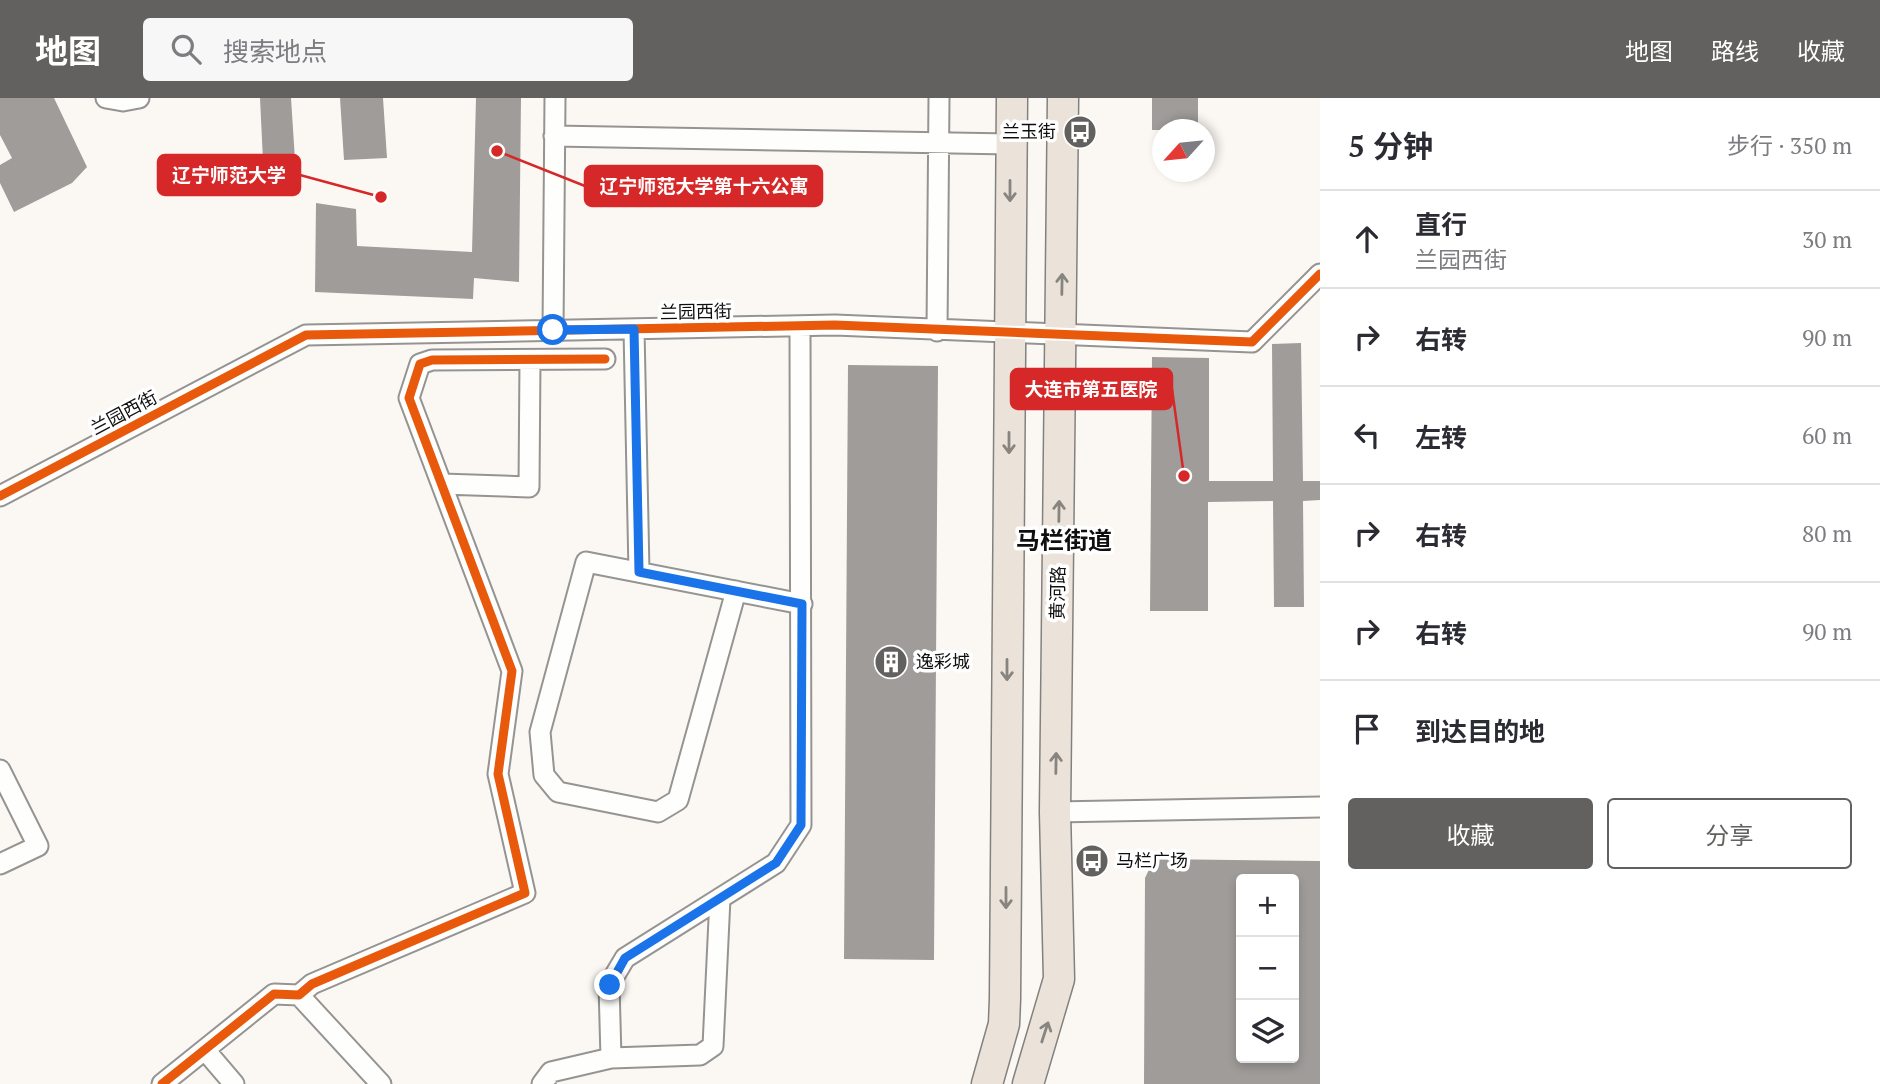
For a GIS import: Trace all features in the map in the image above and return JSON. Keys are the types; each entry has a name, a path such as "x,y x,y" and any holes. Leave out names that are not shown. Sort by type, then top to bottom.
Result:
{"main road":[{"path":"987,1084 1005,1011 1012,98"},
{"name":"黄河路","path":"1028,1084 1059,979 1055,812 1063,98"}],"street":[{"path":"106,98 124,101 139,98"},
{"path":"553,330 555,98"},
{"path":"937,331 939,98"},
{"path":"554,136 1011,144"},
{"name":"兰园西街","path":"0,496 306,335 800,326 1252,342 1320,274"},
{"path":"611,1058 610,985 625,958 776,863 801,825 800,326"},
{"path":"634,329 639,572"},
{"path":"162,1084 274,994 299,995 312,984 525,893 498,774 512,671 409,398 421,364 432,360 605,359"},
{"path":"442,484 529,487 530,360"},
{"path":"736,591 678,800 659,812 558,792 544,775 540,732 586,562 639,572 736,591 802,604"},
{"path":"0,769 38,846 0,864"},
{"path":"1055,812 1320,807"},
{"path":"542,1084 551,1072 611,1058 700,1055 713,1046 720,898"},
{"path":"299,995 382,1084"},
{"path":"205,1050 234,1084"}],"building":[{"path":"0,98 54,98 87,167 72,183 14,212 0,183 0,165 12,158 0,135"},
{"path":"260,98 291,98 295,160 263,161"},
{"path":"340,98 383,98 387,158 344,160"},
{"path":"476,98 521,98 519,282 474,278 473,299 315,292 316,203 356,209 357,246 472,252"},
{"path":"1152,98 1198,98 1198,119 1152,119"},
{"path":"1301,343 1303,481 1320,481 1320,500 1303,501 1304,607 1274,607 1273,501 1208,502 1208,611 1150,611 1152,357 1209,358 1209,481 1273,481 1272,344"},
{"name":"逸彩城","path":"848,365 938,366 934,960 844,959"},
{"path":"1154,859 1320,861 1320,1084 1144,1084 1145,878"}],"cycle path":[{"path":"0,496 306,335 835,325 1252,342 1320,274"},
{"path":"162,1084 274,994 299,995 312,984 525,893 498,774 512,671 409,398 420,364 432,360 605,359"}],"place":[{"name":"兰玉街","path":"1080,132"},
{"name":"辽宁师范大学第十六公寓","path":"497,151"},
{"name":"辽宁师范大学","path":"381,197"},
{"name":"大连市第五医院","path":"1184,476"},
{"name":"逸彩城","path":"891,662"},
{"name":"马栏广场","path":"1092,861"}],"district":[{"name":"马栏街道","path":"1064,541"}],"route":[{"path":"553,330 634,329 639,572 802,604 801,825 776,863 625,958 610,985"}]}
